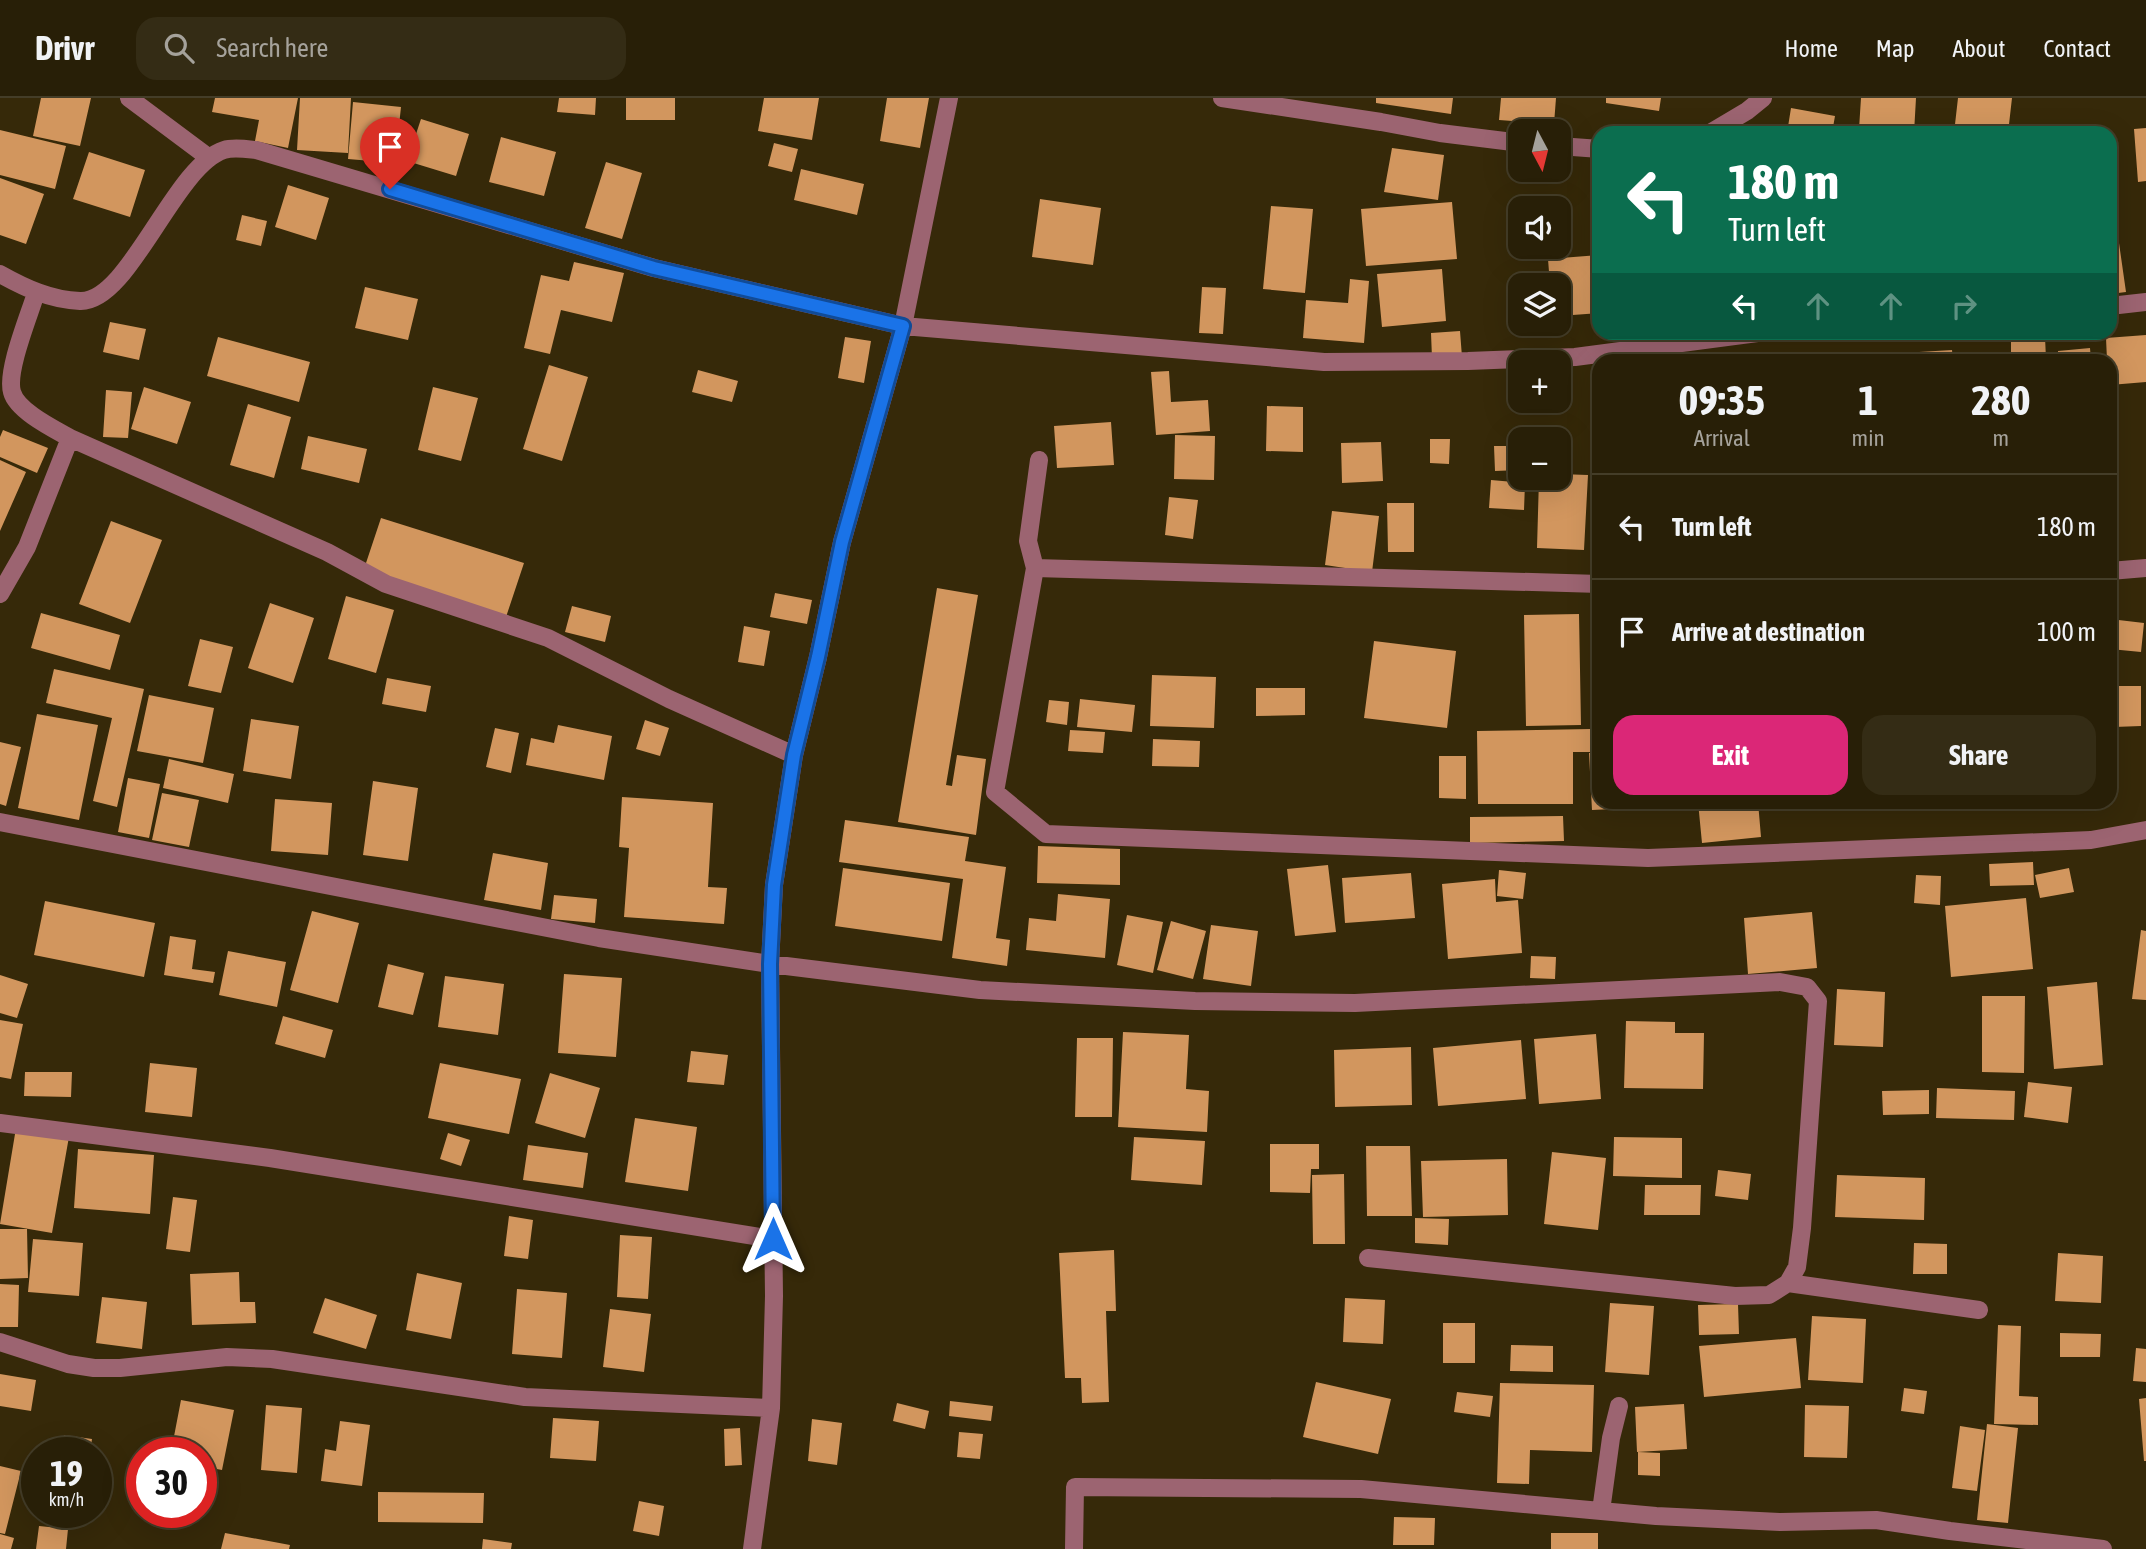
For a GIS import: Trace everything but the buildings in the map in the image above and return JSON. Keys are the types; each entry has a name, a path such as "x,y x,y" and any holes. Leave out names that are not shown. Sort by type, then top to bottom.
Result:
{"street":[{"path":"129,98 208,158"},
{"path":"752,1549 771,1408 773,1239 770,964 774,885 794,755 842,542 903,326 949,98"},
{"path":"1222,98 1381,122 1440,134 1508,142"},
{"path":"1722,126 1763,98"},
{"path":"1572,147 1592,148"},
{"path":"0,274 36,293 83,302 102,294 115,283 164,212 208,158 226,149 256,150 654,268 903,326 1324,362 1468,361 1592,356"},
{"path":"36,293 10,374 12,394 33,417 70,438 327,552 386,584 548,638 669,699 794,755"},
{"path":"2117,305 2146,303"},
{"path":"1603,354 1706,340"},
{"path":"0,594 27,547 70,438"},
{"path":"1039,460 1028,541 1035,568 995,792 1046,834 1648,858 2091,841 2146,830"},
{"path":"1035,568 1592,584"},
{"path":"2117,570 2146,568"},
{"path":"0,822 599,938 770,964 980,990 1195,1000 1355,1003 1780,982 1807,987 1818,1001 1797,1267 1788,1283 1769,1295 1735,1296 1368,1258"},
{"path":"0,1123 270,1158 773,1239"},
{"path":"1788,1283 1979,1310"},
{"path":"0,1342 68,1364 94,1368 120,1368 227,1357 272,1359 526,1397 771,1408"},
{"path":"1601,1511 1611,1438 1619,1406"},
{"path":"1074,1549 1075,1487 1361,1489 1601,1511 1780,1522 1876,1520 2103,1549"}],"route":[{"path":"390,189 654,268 903,326 842,542 794,755 774,885 770,964 773,1239"}]}
